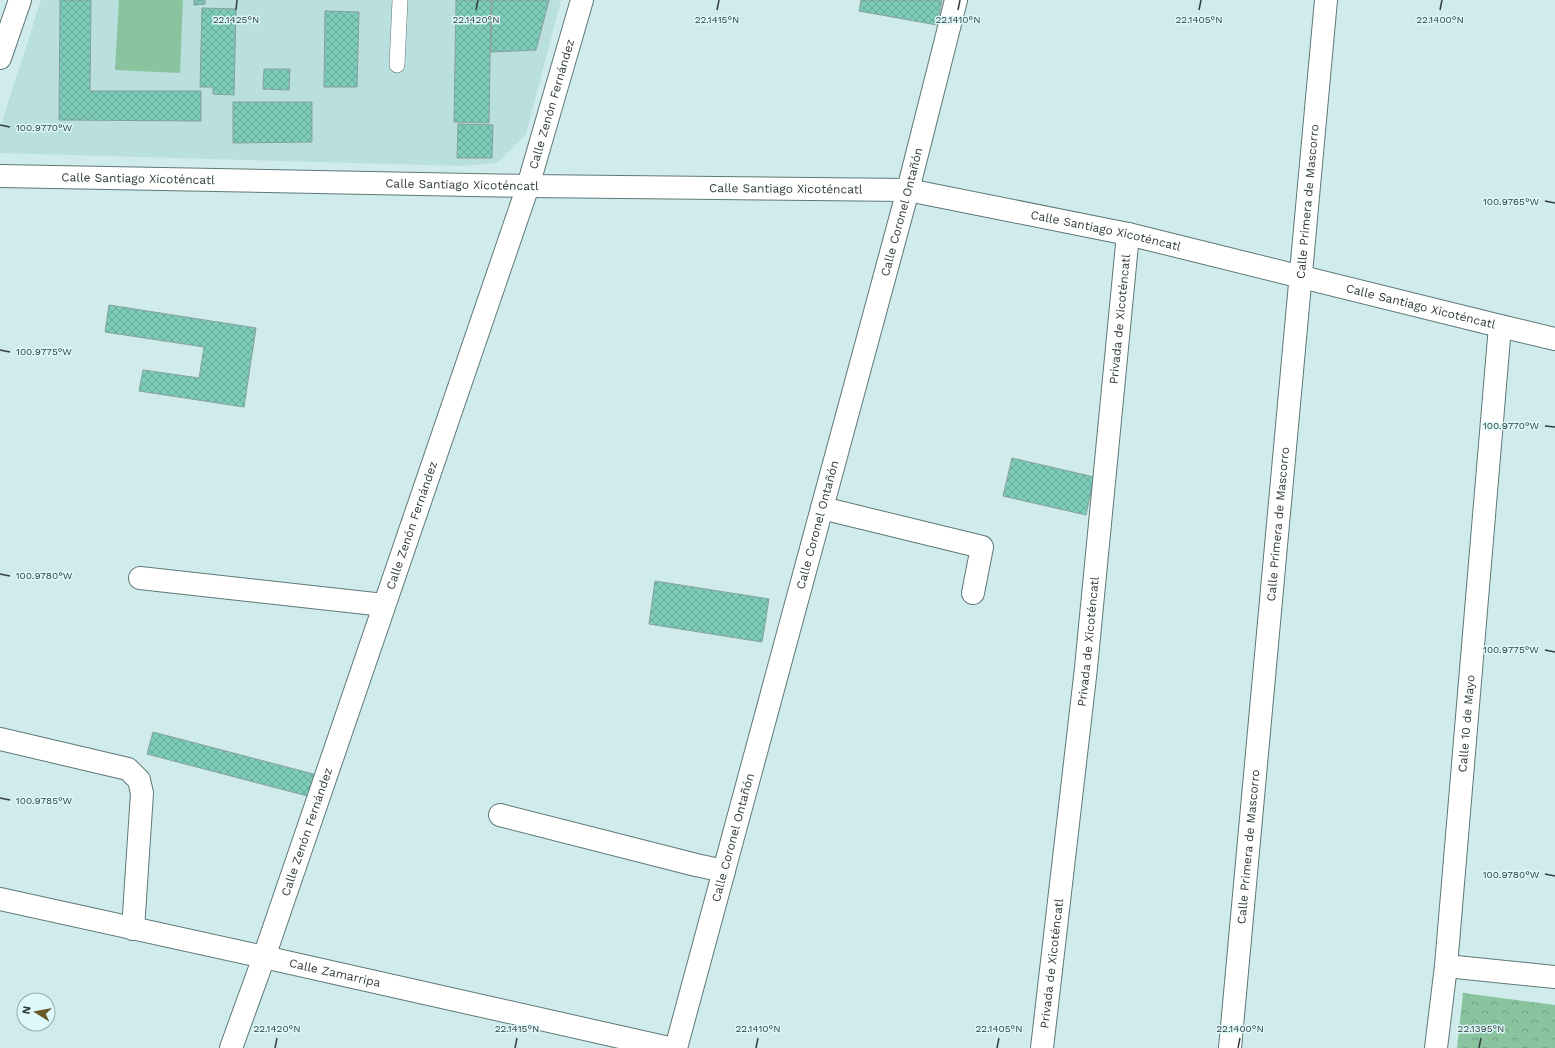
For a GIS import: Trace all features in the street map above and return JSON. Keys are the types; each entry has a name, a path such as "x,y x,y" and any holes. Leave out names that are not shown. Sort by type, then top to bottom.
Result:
{"street":[{"path":"0,58 20,0"},
{"name":"Calle Zenón Fernández","path":"231,1048 264,956 528,186 582,0"},
{"name":"Calle Coronel Ontañón","path":"676,1048 908,190 956,0"},
{"name":"Calle Primera de Mascorro","path":"1230,1048 1326,0"},
{"name":"Calle Santiago Xicoténcatl","path":"0,176 528,186 908,190 1128,234 1500,326 1555,338"},
{"name":"Privada de Xicoténcatl","path":"1042,1048 1086,668 1128,234"},
{"name":"Calle 10 de Mayo","path":"1436,1048 1446,966 1500,326"},
{"path":"822,508 982,547 973,593"},
{"path":"140,578 384,605"},
{"path":"0,739 128,769 139,780 142,793 133,929"},
{"path":"500,815 724,871"},
{"name":"Calle Zamarripa","path":"0,899 133,929 264,956 669,1048"},
{"path":"1446,966 1555,977"}],"lane":[{"path":"397,65 400,0"}],"shaded area":[{"path":"41,0 561,0 526,134 497,163 462,166 0,153 0,128"}],"green space":[{"path":"119,0 183,0 180,73 115,70"},
{"path":"1463,993 1555,1005 1555,1048 1457,1048"}],"building":[{"path":"60,0 91,0 90,91 201,91 201,121 59,120"},
{"path":"194,0 205,0 205,4 194,5"},
{"path":"456,0 491,0 489,123 454,122"},
{"path":"492,0 549,0 536,50 491,52"},
{"path":"861,0 942,0 937,25 859,11"},
{"path":"202,8 236,9 234,95 213,94 213,87 200,87"},
{"path":"325,11 359,12 357,87 324,87"},
{"path":"264,69 290,69 289,90 263,89"},
{"path":"233,102 312,102 312,142 233,143"},
{"path":"458,124 493,125 492,158 457,158"},
{"path":"109,305 256,328 244,407 139,391 143,370 199,378 204,347 105,332"},
{"path":"1012,458 1094,477 1086,515 1003,496"},
{"path":"655,581 769,599 762,642 649,624"},
{"path":"153,732 321,776 315,798 147,754"}]}
